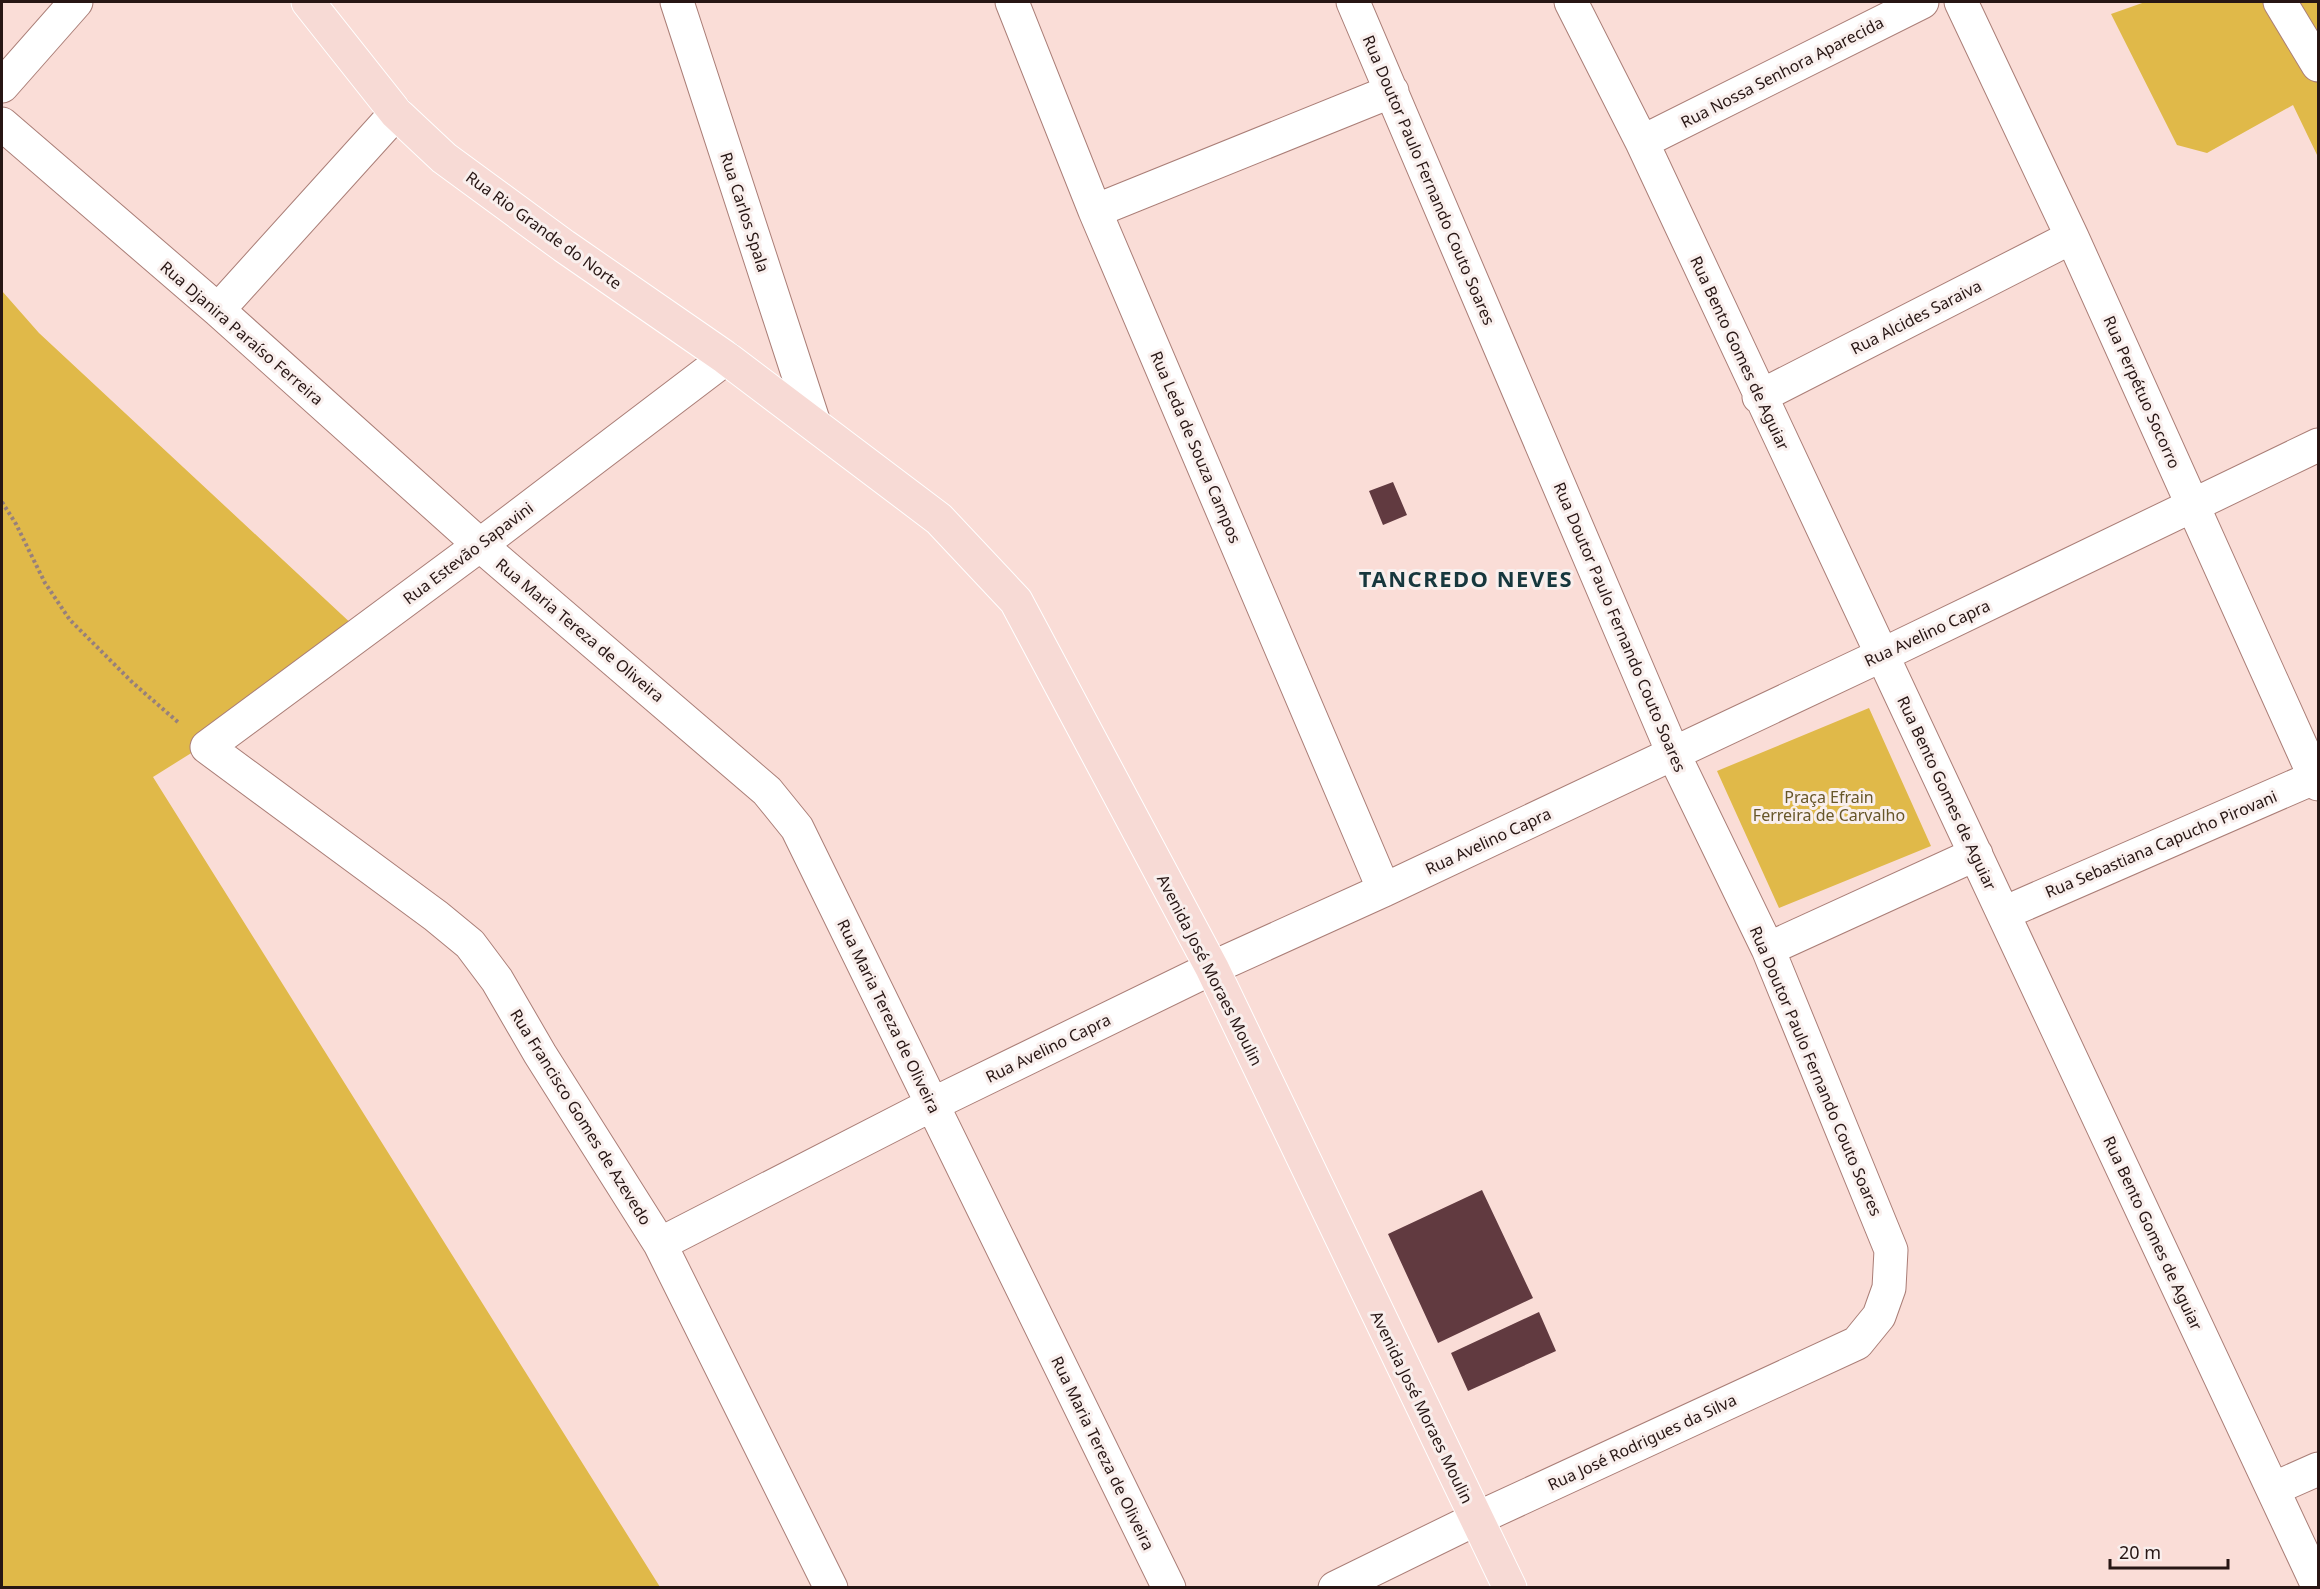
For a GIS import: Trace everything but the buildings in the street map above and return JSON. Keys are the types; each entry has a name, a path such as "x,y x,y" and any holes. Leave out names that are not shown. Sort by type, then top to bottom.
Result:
{"main road":[{"name":"Rua Rio Grande do Norte","path":"308,2 396,113 454,165 814,423"},
{"name":"Avenida José Moraes Moulin","path":"814,423 939,519 1016,601 1212,968 1510,1587"}],"street":[{"path":"2,86 76,2"},
{"name":"Rua Carlos Spala","path":"677,2 814,423"},
{"name":"Rua Leda de Souza Campos","path":"1012,2 1095,211 1384,890"},
{"name":"Rua Doutor Paulo Fernando Couto Soares","path":"1353,2 1673,753 1767,949 1891,1250"},
{"name":"Rua Bento Gomes de Aguiar","path":"1571,2 1641,142 2319,1586"},
{"name":"Rua Nossa Senhora Aparecida","path":"1641,142 1922,2"},
{"name":"Rua Perpétuo Socorro","path":"1961,2 2072,237 2318,779"},
{"path":"2280,2 2319,64"},
{"path":"1095,211 1392,92"},
{"path":"218,310 396,113"},
{"name":"Rua Djanira Paraíso Ferreira","path":"2,124 218,310 480,545"},
{"name":"Rua Alcides Saraiva","path":"1759,396 2072,237"},
{"name":"Rua Estevão Sapavini","path":"207,747 480,545 726,358"},
{"name":"Rua Avelino Capra","path":"660,1244 933,1104 1212,968 1384,890 1882,655 2319,445"},
{"name":"Rua Maria Tereza de Oliveira","path":"480,545 767,790 797,828 1169,1587"},
{"name":"Rua Francisco Gomes de Azevedo","path":"207,747 436,916 470,945 497,980 540,1054 660,1244 831,1587"},
{"name":"Rua Sebastiana Capucho Pirovani","path":"2004,913 2318,779"},
{"path":"1767,949 1976,854"},
{"name":"Rua José Rodrigues da Silva","path":"1335,1587 1476,1519 1857,1343 1879,1316 1889,1288 1891,1250"},
{"path":"2273,1489 2319,1469"}],"path":[{"path":"2,502 16,524 45,583 70,620 133,683 207,747"}],"green space":[{"path":"2145,2 2318,2 2318,157 2293,105 2207,153 2177,145 2111,14"},
{"path":"2,291 39,333 370,641 153,777 660,1587 2,1587"},
{"name":"Praça Efrain Ferreira de Carvalho","path":"1869,708 1931,846 1779,908 1717,771"}],"district":[{"name":"TANCREDO NEVES","path":"1466,579"}]}
